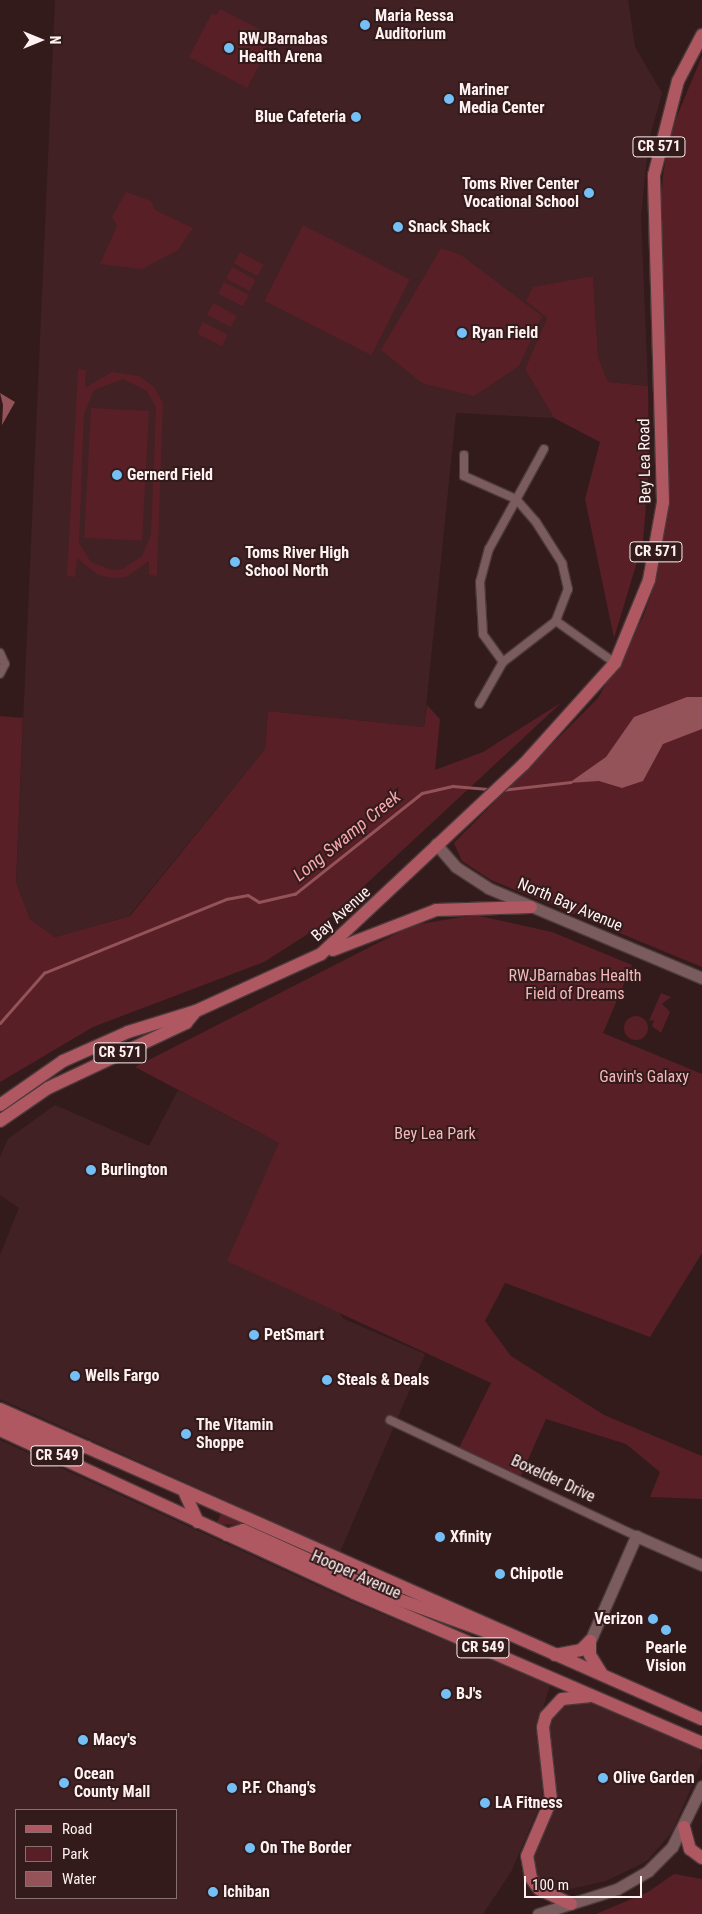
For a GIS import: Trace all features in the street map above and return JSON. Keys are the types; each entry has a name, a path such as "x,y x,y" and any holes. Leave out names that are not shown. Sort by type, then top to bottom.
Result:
{"main road":[{"name":"Bey Lea Road","path":"436,844 574,713 614,663 649,580 663,502 654,175 678,80 702,35"},
{"name":"Bay Avenue","path":"0,1105 63,1061 128,1032 196,1011 321,954 436,844"},
{"path":"321,954 436,910 531,907"},
{"name":"Bay Avenue","path":"0,1121 48,1088 186,1023 196,1011"},
{"name":"Hooper Avenue","path":"0,1409 702,1719"},
{"path":"0,1421 65,1449 87,1448"},
{"name":"Hooper Avenue","path":"0,1430 227,1535 702,1743"},
{"path":"184,1491 198,1522"},
{"path":"227,1535 243,1530 324,1570 468,1628 528,1643"},
{"path":"554,1655 581,1650 590,1641"},
{"path":"590,1641 590,1655 604,1676"},
{"path":"571,1904 539,1889 527,1867 530,1846 551,1800 543,1727 546,1716 562,1699 577,1694 600,1698"},
{"path":"684,1827 690,1849 702,1858"}],"street":[{"path":"502,662 483,634 480,582 489,549 544,449"},
{"path":"464,455 464,476 516,499 546,536 566,574 567,601 556,620 502,662 478,704"},
{"path":"556,620 614,663"},
{"path":"0,652 5,664 0,674"},
{"name":"North Bay Avenue","path":"436,844 472,880 531,907 702,978"},
{"name":"Boxelder Drive","path":"390,1420 636,1536 702,1565"},
{"path":"590,1641 636,1536"},
{"path":"538,1914 624,1885 648,1871 672,1847 684,1827 702,1786"}],"shaded area":[{"name":"Toms River High School North","path":"55,0 628,0 635,47 662,93 649,140 641,216 648,386 608,382 598,357 593,276 526,301 547,318 525,369 554,418 456,413 424,727 268,711 265,749 129,916 55,937 30,919 16,882"},
{"path":"178,1090 279,1143 342,1318 425,1354 340,1552 0,1399 0,1255 19,1208 0,1195 0,1157 8,1139 55,1105 149,1146"},
{"name":"Ocean County Mall","path":"0,1440 349,1600 550,1685 538,1725 543,1798 511,1872 483,1914 0,1914"},
{"path":"585,1698 699,1748 702,1762 672,1832 647,1861 606,1881 556,1892 546,1888 532,1870 533,1850 554,1808 547,1730 550,1716 561,1703"}],"green space":[{"name":"RWJBarnabas Health Arena","path":"220,9 265,32 265,54 247,88 189,57 212,13 217,15"},
{"path":"702,56 702,967 491,880 462,861 454,843 598,698 643,617 656,581 670,502 660,221 663,175 670,133"},
{"path":"126,192 151,201 155,210 193,228 178,250 142,269 100,264 117,226 112,217"},
{"path":"303,225 410,279 371,355 264,301"},
{"name":"Ryan Field","path":"441,248 461,255 542,316 519,366 474,396 422,383 381,350"},
{"path":"240,252 264,265 258,276 234,263"},
{"path":"232,267 256,280 250,291 226,278"},
{"path":"593,276 598,357 608,382 648,386 649,465 643,542 614,638 585,499 600,442 554,418 525,369 547,318 526,301 533,287"},
{"path":"224,282 249,295 243,306 218,294"},
{"path":"213,303 237,316 231,327 207,314"},
{"path":"203,322 228,335 222,346 197,334"},
{"path":"78,369 86,370 85,388 112,372 139,376 154,387 163,403 157,576 149,575 149,561 126,577 112,578 98,575 77,558 75,577 67,576","holes":["123,379 147,391 156,408 151,535 142,556 123,569 112,570 91,562 79,543 84,414 94,390"]},
{"name":"Gernerd Field","path":"91,408 149,411 142,541 84,538"},
{"path":"562,702 322,925 264,962 93,1027 0,1082 0,716 23,718 16,882 30,919 55,937 130,916 265,749 268,711 424,727 427,705 440,719 435,770 483,752"},
{"name":"Bey Lea Park","path":"475,915 552,932 632,965 603,1033 702,1074 702,1253 650,1337 505,1283 485,1321 511,1356 604,1415 702,1456 702,1499 650,1497 660,1472 626,1444 546,1419 519,1480 458,1450 491,1383 227,1261 279,1143 135,1067 413,925"},
{"path":"661,993 671,997 662,1004 670,1012 661,1033 652,1026 654,1020 649,1021"},
{"path":"636,1016 644,1020 648,1028 644,1036 636,1040 628,1036 624,1028 628,1020"},
{"path":"221,1514 242,1523 241,1525 216,1524"},
{"path":"674,1874 702,1879 702,1914 596,1914 648,1892"}],"water":[{"path":"0,393 15,402 2,425 3,405"},
{"path":"687,697 702,697 702,729 663,744 643,781 622,788 599,781 569,783 606,757 634,717"}],"waterway":[{"name":"Long Swamp Creek","path":"502,790 571,782"},
{"name":"Long Swamp Creek","path":"0,1023 44,973 226,899 248,895 259,902 295,894 422,793 453,786 491,789"}],"place":[{"name":"Maria Ressa Auditorium","path":"365,25"},
{"name":"RWJBarnabas Health Arena","path":"229,48"},
{"name":"Mariner Media Center","path":"449,99"},
{"name":"Blue Cafeteria","path":"356,117"},
{"name":"Toms River Center Vocational School","path":"589,193"},
{"name":"Snack Shack","path":"398,227"},
{"name":"Ryan Field","path":"462,333"},
{"name":"Gernerd Field","path":"117,475"},
{"name":"Toms River High School North","path":"235,562"},
{"name":"Burlington","path":"91,1170"},
{"name":"PetSmart","path":"254,1335"},
{"name":"Wells Fargo","path":"75,1376"},
{"name":"Steals & Deals","path":"327,1380"},
{"name":"The Vitamin Shoppe","path":"186,1434"},
{"name":"Xfinity","path":"440,1537"},
{"name":"Chipotle","path":"500,1574"},
{"name":"Verizon","path":"653,1619"},
{"name":"Pearle Vision","path":"666,1630"},
{"name":"BJ's","path":"446,1694"},
{"name":"Macy's","path":"83,1740"},
{"name":"Olive Garden","path":"603,1778"},
{"name":"Ocean County Mall","path":"64,1783"},
{"name":"P.F. Chang's","path":"232,1788"},
{"name":"LA Fitness","path":"485,1803"},
{"name":"On The Border","path":"250,1848"},
{"name":"Ichiban","path":"213,1892"}],"park label":[{"name":"RWJBarnabas Health Field of Dreams","path":"575,985"},
{"name":"Gavin's Galaxy","path":"644,1077"}]}
